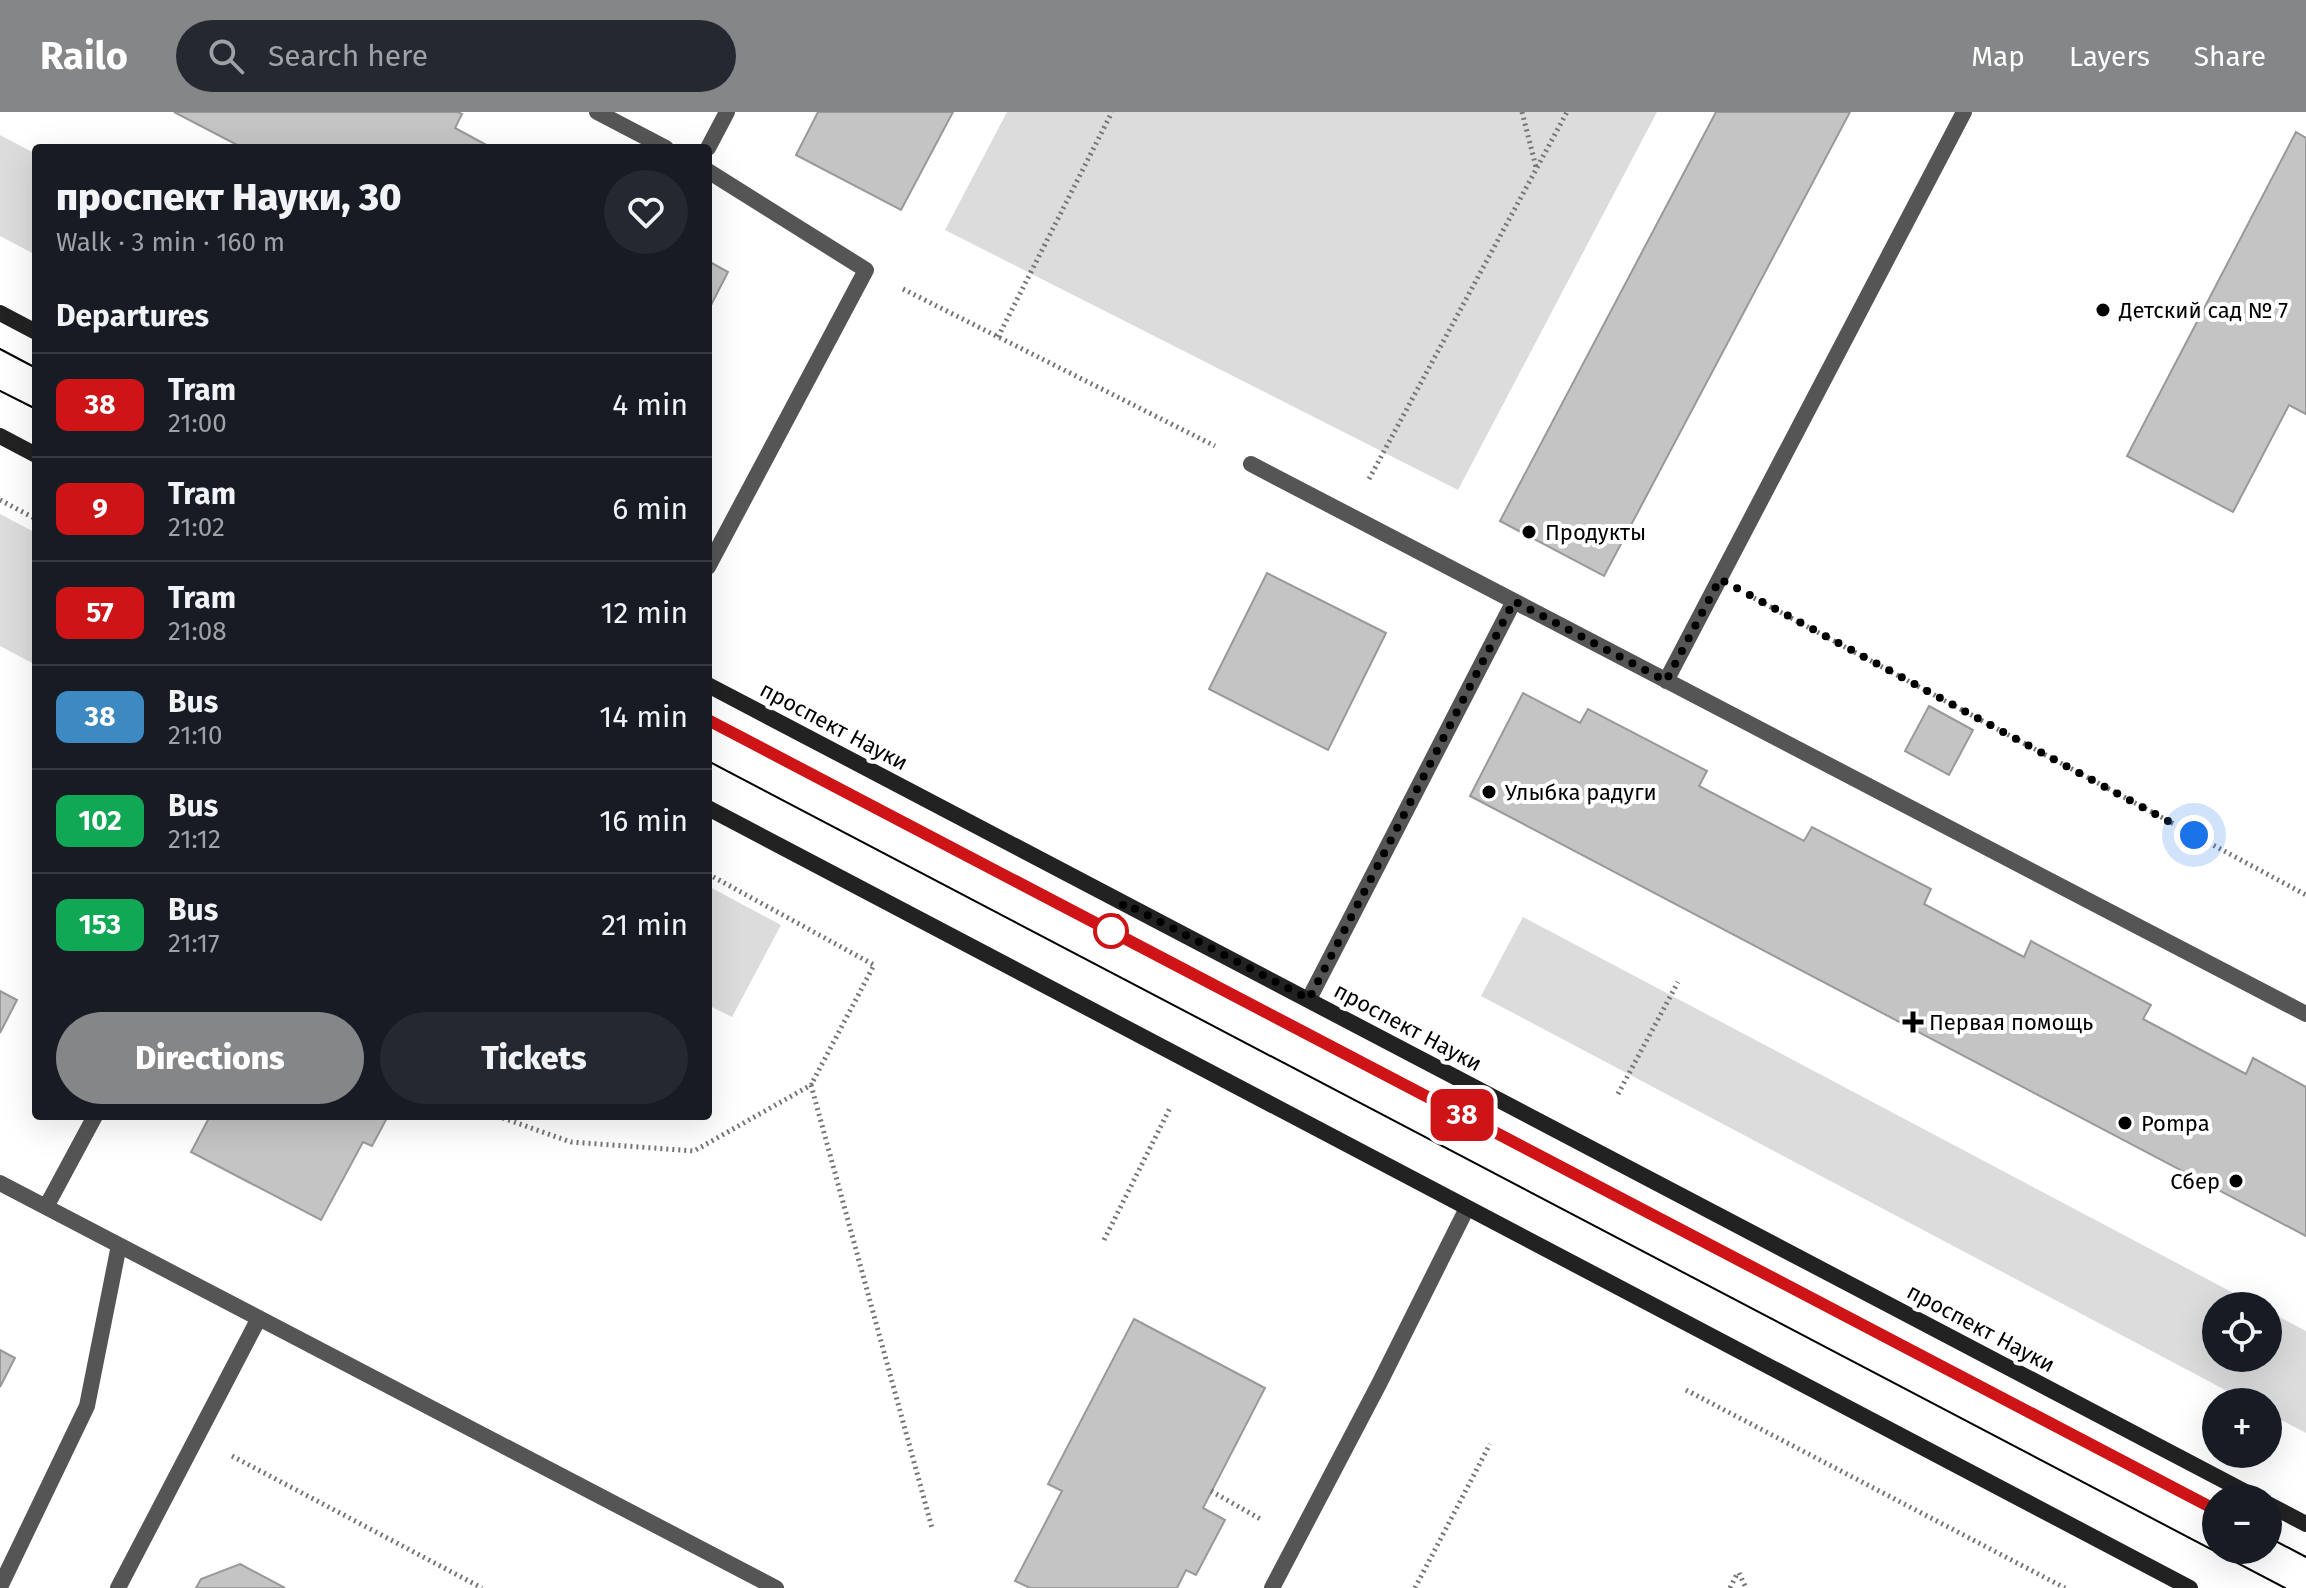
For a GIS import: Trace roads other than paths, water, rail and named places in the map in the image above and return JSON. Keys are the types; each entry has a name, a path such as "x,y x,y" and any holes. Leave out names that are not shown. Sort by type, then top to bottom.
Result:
{"main road":[{"path":"0,313 32,330"},
{"path":"0,436 32,453"},
{"name":"проспект Науки","path":"712,687 2230,1484"},
{"path":"712,810 2190,1588"},
{"path":"2282,1511 2306,1524"}],"lane":[{"path":"597,112 658,144"},
{"path":"710,144 727,112"},
{"path":"1666,681 1964,112"},
{"path":"712,174 866,270 712,559"},
{"path":"1251,464 2306,1014"},
{"path":"1309,999 1514,601"},
{"path":"46,1207 93,1120"},
{"path":"0,1183 776,1588"},
{"path":"1272,1588 1467,1208"},
{"path":"0,1587 87,1406 119,1245"},
{"path":"118,1588 259,1318"}],"tram line":[{"path":"0,349 32,366"},
{"path":"0,391 32,407"},
{"path":"712,722 2202,1503"},
{"name":"38","path":"712,722 2202,1503"},
{"path":"712,763 2285,1588"},
{"path":"2282,1544 2306,1557"}],"place":[{"name":"Детский сад № 7","path":"2103,310"},
{"name":"Продукты","path":"1529,532"},
{"name":"Улыбка радуги","path":"1489,792"},
{"name":"Первая помощь","path":"1913,1022"},
{"name":"Pompa","path":"2125,1123"},
{"name":"Сбер","path":"2236,1181"}]}
